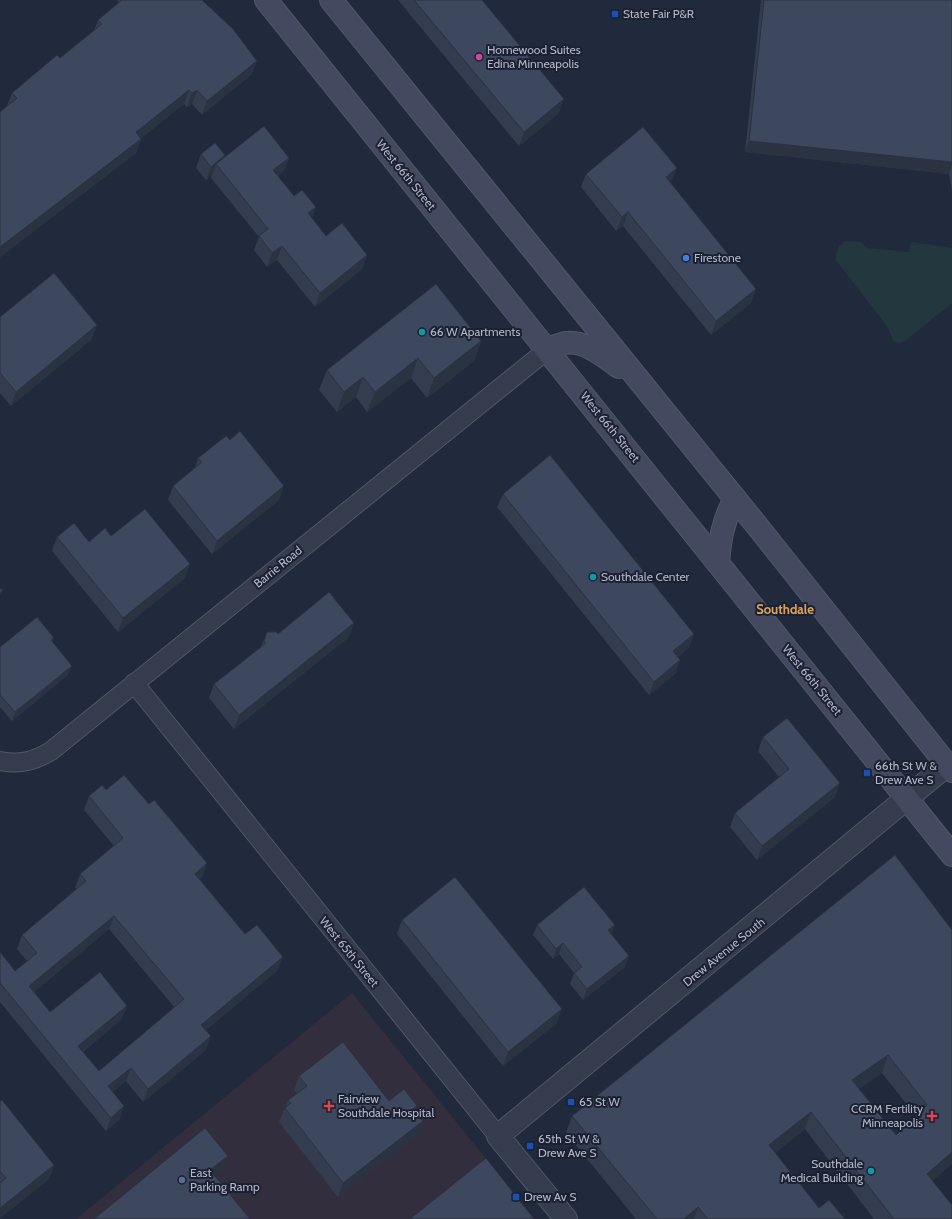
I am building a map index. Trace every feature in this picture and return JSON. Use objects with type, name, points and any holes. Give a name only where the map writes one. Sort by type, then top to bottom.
[{"type":"main road","name":"West 66th Street","points":[[266,0],[952,855]]},
{"type":"main road","points":[[331,0],[735,499],[950,768]]},
{"type":"main road","points":[[350,0],[373,51]]},
{"type":"main road","points":[[547,350],[565,343],[594,349],[642,384]]},
{"type":"main road","points":[[718,563],[720,536],[728,512],[735,499]]},
{"type":"street","name":"Barrie Road","points":[[0,761],[14,764],[34,761],[51,751],[547,350]]},
{"type":"street","name":"West 65th Street","points":[[134,683],[566,1219]]},
{"type":"street","name":"Drew Avenue South","points":[[498,1136],[907,799],[950,768]]},
{"type":"shaded area","points":[[845,241],[861,242],[867,248],[909,252],[910,245],[913,242],[952,248],[952,303],[905,341],[900,343],[894,342],[887,326],[835,259],[839,246]]},
{"type":"shaded area","name":"Fairview Southdale Hospital","points":[[352,993],[535,1219],[76,1219]]},
{"type":"building","points":[[122,0],[202,0],[233,29],[257,61],[207,101],[197,90],[192,93],[189,90],[136,132],[141,139],[0,247],[0,112],[17,98],[12,93],[57,55],[60,58],[102,24],[98,20]]},
{"type":"building","name":"Homewood Suites Edina Minneapolis","points":[[414,0],[482,0],[564,99],[524,132]]},
{"type":"building","points":[[764,0],[952,0],[952,162],[749,141]]},
{"type":"building","points":[[264,126],[289,158],[273,170],[294,196],[302,190],[316,207],[308,213],[326,236],[342,223],[367,255],[320,293],[282,246],[272,253],[259,236],[268,229],[216,164]]},
{"type":"building","points":[[643,127],[677,168],[666,177],[756,289],[716,321],[628,212],[622,217],[586,174]]},
{"type":"building","points":[[215,143],[225,155],[211,167],[201,154]]},
{"type":"building","points":[[54,273],[97,325],[16,392],[0,373],[0,317]]},
{"type":"building","name":"66 W Apartments","points":[[436,284],[481,341],[434,378],[418,358],[375,392],[363,377],[344,392],[327,370]]},
{"type":"building","points":[[240,431],[284,486],[217,541],[173,486],[202,462],[198,458],[226,436],[230,440]]},
{"type":"building","name":"Southdale Center","points":[[550,455],[694,634],[673,651],[680,660],[654,682],[503,494]]},
{"type":"building","points":[[145,509],[190,564],[123,618],[57,537],[74,523],[89,542],[105,528],[111,536]]},
{"type":"building","points":[[329,592],[354,623],[239,715],[214,684],[266,643],[264,641],[267,632],[276,632],[278,634]]},
{"type":"building","points":[[37,617],[54,638],[51,640],[72,666],[15,712],[0,695],[0,647]]},
{"type":"building","points":[[787,718],[840,783],[762,846],[735,813],[789,769],[763,737]]},
{"type":"building","points":[[124,775],[149,804],[154,800],[207,863],[195,874],[245,934],[257,925],[283,957],[201,1025],[211,1036],[148,1089],[131,1068],[108,1086],[124,1106],[111,1118],[0,983],[0,952],[15,971],[37,953],[22,935],[86,881],[80,874],[123,838],[89,796],[102,785],[106,790]],"holes":[[[114,916],[184,999],[99,1071],[78,1046],[127,1006],[100,972],[50,1012],[29,986]]]},
{"type":"building","points":[[895,855],[952,930],[952,1152],[927,1174],[952,1205],[952,1219],[894,1219],[811,1112],[769,1145],[819,1208],[829,1200],[845,1219],[708,1219],[698,1207],[684,1219],[657,1219],[572,1116]],"holes":[[[888,1055],[927,1105],[896,1135],[852,1080]]]},
{"type":"building","points":[[455,877],[562,1009],[508,1052],[402,920]]},
{"type":"building","points":[[584,887],[615,925],[608,930],[629,956],[587,989],[574,973],[582,967],[563,943],[556,949],[537,925]]},
{"type":"building","points":[[343,1042],[389,1101],[404,1089],[417,1106],[413,1109],[423,1121],[343,1183],[285,1108],[291,1103],[288,1100],[307,1086],[299,1076]]},
{"type":"building","points":[[2,1100],[54,1165],[0,1208],[0,1183],[6,1178],[0,1171],[0,1102]]},
{"type":"building","name":"East Parking Ramp","points":[[205,1128],[228,1156],[210,1170],[250,1219],[94,1219]]},
{"type":"building","points":[[486,1158],[534,1219],[410,1219]]},
{"type":"place","name":"State Fair P&R","points":[[615,14]]},
{"type":"place","name":"Homewood Suites Edina Minneapolis","points":[[479,57]]},
{"type":"place","name":"Firestone","points":[[686,258]]},
{"type":"place","name":"66 W Apartments","points":[[422,332]]},
{"type":"place","name":"Southdale Center","points":[[593,577]]},
{"type":"place","name":"66th St W & Drew Ave S","points":[[867,773]]},
{"type":"place","name":"65 St W","points":[[571,1102]]},
{"type":"place","name":"Fairview Southdale Hospital","points":[[329,1106]]},
{"type":"place","name":"CCRM Fertility Minneapolis","points":[[932,1116]]},
{"type":"place","name":"65th St W & Drew Ave S","points":[[530,1146]]},
{"type":"place","name":"Southdale Medical Building","points":[[871,1171]]},
{"type":"place","name":"East Parking Ramp","points":[[182,1180]]},
{"type":"place","name":"Drew Av S","points":[[516,1197]]},
{"type":"district","name":"Southdale","points":[[785,609]]}]
